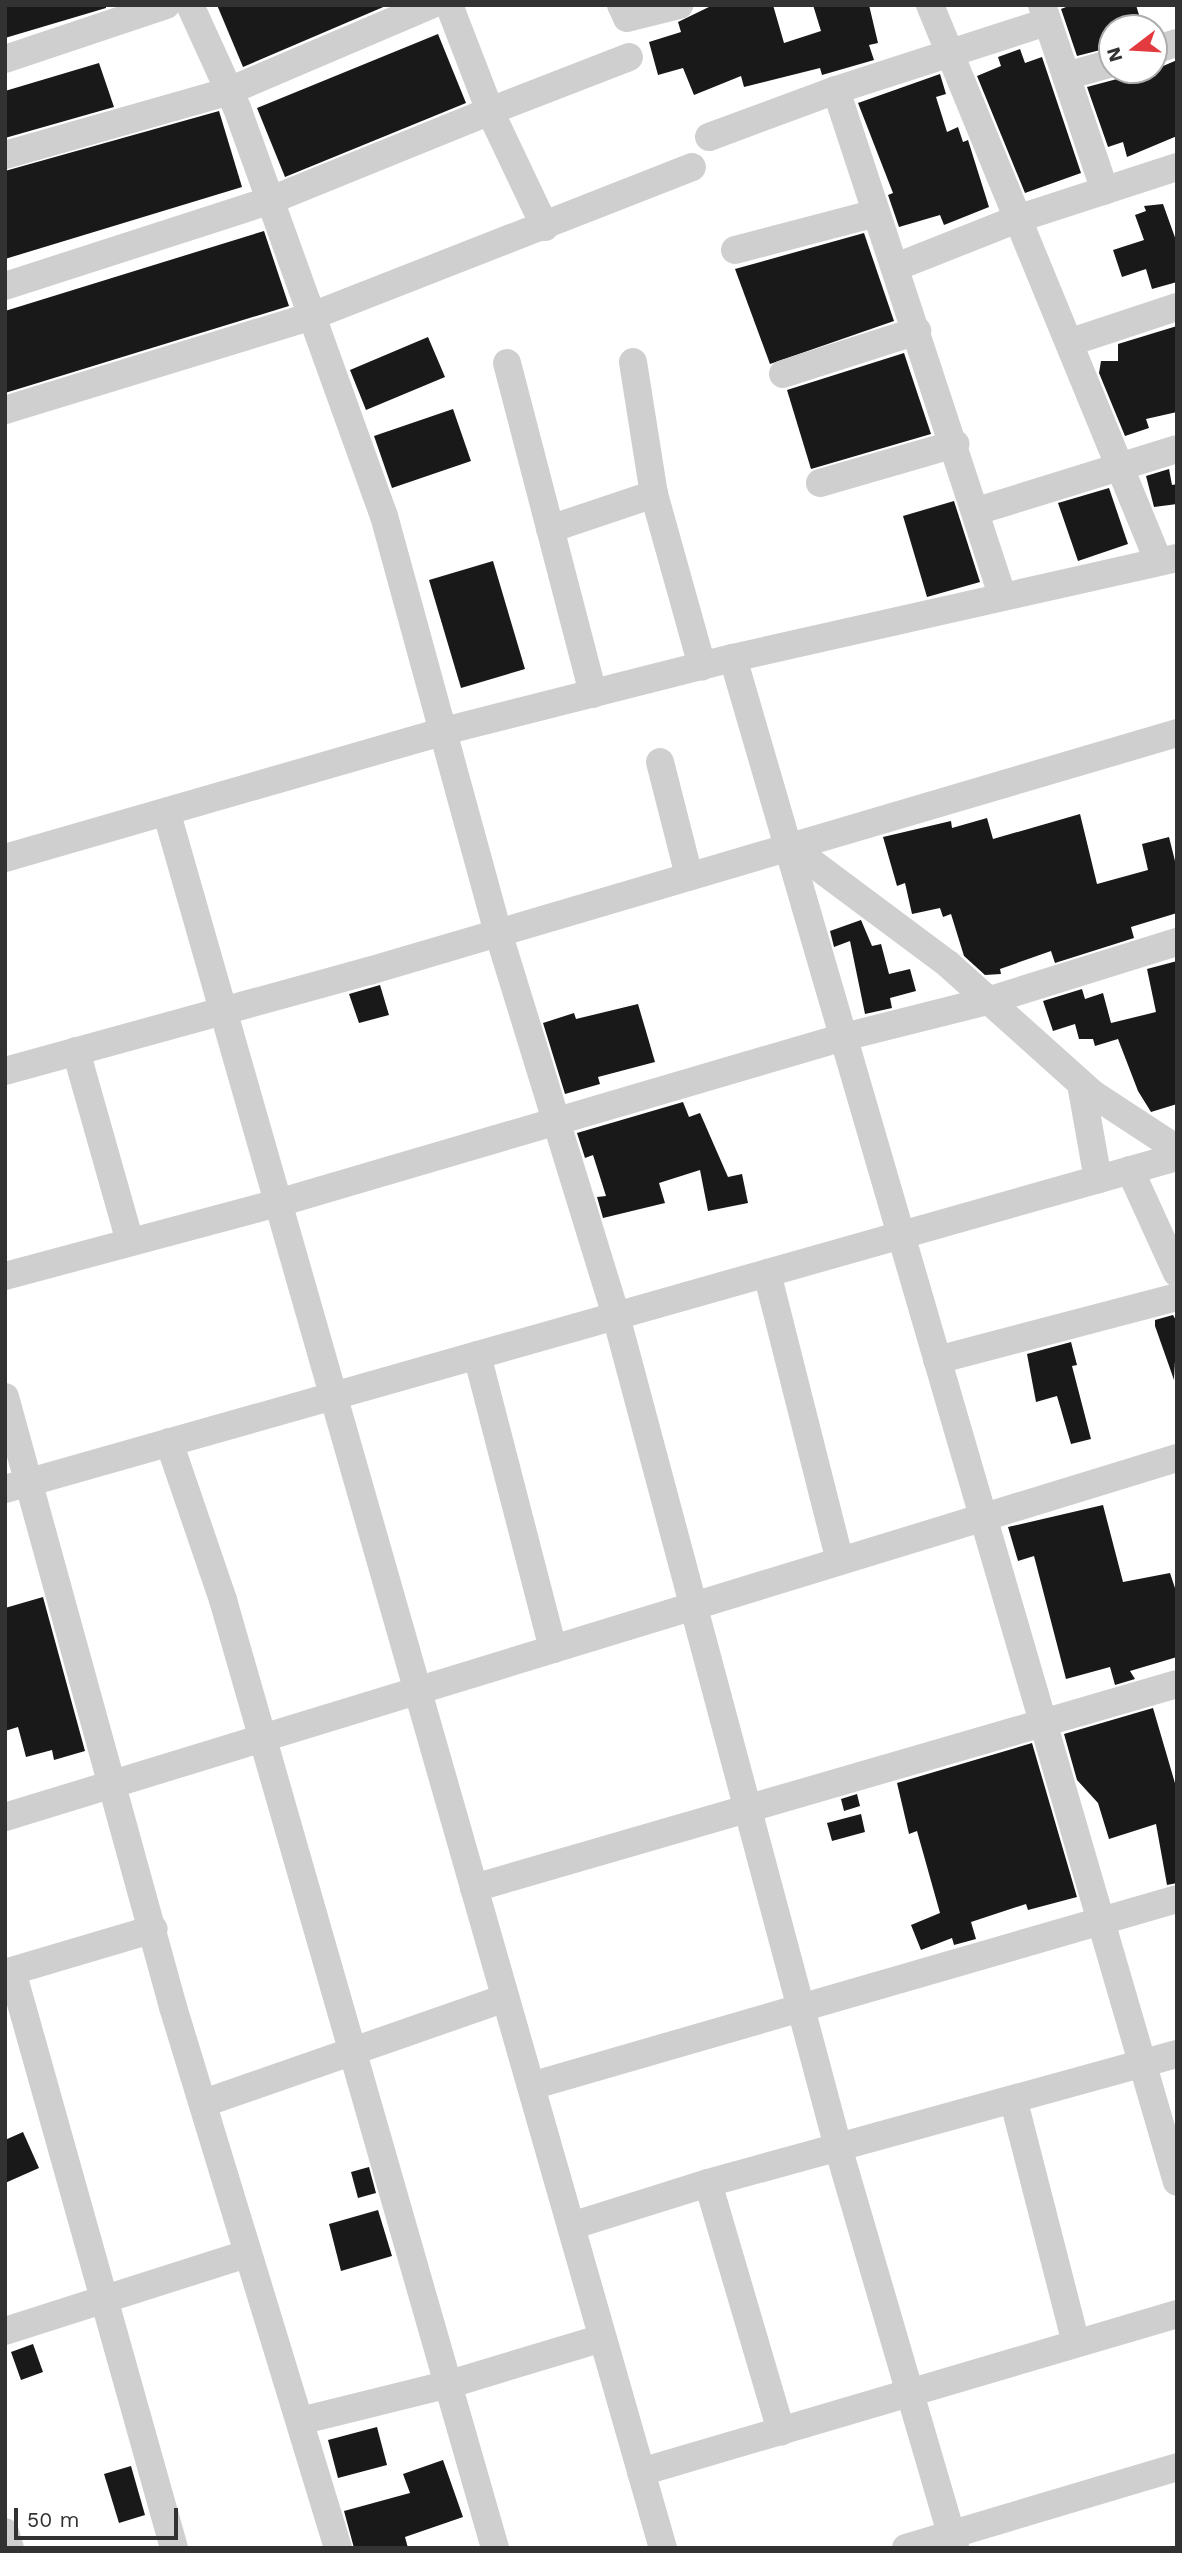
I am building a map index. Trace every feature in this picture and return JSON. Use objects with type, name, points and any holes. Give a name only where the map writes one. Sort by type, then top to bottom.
[{"type":"street","points":[[5,59],[166,5]]},
{"type":"street","points":[[190,5],[229,91],[271,200],[384,516],[498,932],[616,1316],[691,1607],[749,1808],[838,2147],[953,2541]]},
{"type":"street","points":[[5,155],[229,91],[431,5]]},
{"type":"street","points":[[449,5],[490,111],[545,227]]},
{"type":"street","points":[[621,5],[627,18],[679,5]]},
{"type":"street","points":[[5,858],[167,814],[444,731],[733,658],[1167,559],[1122,465],[930,5]]},
{"type":"street","points":[[709,138],[836,90],[951,54],[1045,14],[1105,191]]},
{"type":"street","points":[[5,286],[271,200],[629,57]]},
{"type":"street","points":[[1066,76],[1098,67]]},
{"type":"street","points":[[836,90],[955,444],[1002,595]]},
{"type":"street","points":[[5,410],[312,316],[545,227],[692,167]]},
{"type":"street","points":[[896,267],[1020,218],[1177,167]]},
{"type":"street","points":[[734,250],[876,213]]},
{"type":"street","points":[[1072,342],[1177,307]]},
{"type":"street","points":[[783,374],[917,331]]},
{"type":"street","points":[[633,362],[654,494],[702,666]]},
{"type":"street","points":[[507,363],[593,694]]},
{"type":"street","points":[[820,483],[955,444]]},
{"type":"street","points":[[977,512],[1177,450]]},
{"type":"street","points":[[550,530],[654,494]]},
{"type":"street","points":[[733,658],[1177,2182]]},
{"type":"street","points":[[5,1070],[498,932],[787,845],[1177,733]]},
{"type":"street","points":[[660,762],[689,876]]},
{"type":"street","points":[[167,814],[663,2548]]},
{"type":"street","points":[[787,845],[948,964],[1081,1084],[1177,1149]]},
{"type":"street","points":[[5,1276],[278,1203],[844,1037],[988,1001],[1177,942]]},
{"type":"street","points":[[76,1051],[130,1242]]},
{"type":"street","points":[[1081,1084],[1098,1179]]},
{"type":"street","points":[[18,1485],[1177,1157]]},
{"type":"street","points":[[1130,1170],[1177,1273]]},
{"type":"street","points":[[766,1273],[840,1561]]},
{"type":"street","points":[[937,1360],[1177,1297]]},
{"type":"street","points":[[477,1355],[553,1649]]},
{"type":"street","points":[[5,1397],[18,1485],[114,1783],[246,2253],[338,2548]]},
{"type":"street","points":[[169,1443],[223,1600],[350,2051],[450,2384],[495,2548]]},
{"type":"street","points":[[5,1817],[1177,1458]]},
{"type":"street","points":[[474,1888],[1177,1684]]},
{"type":"street","points":[[531,2086],[1177,1899]]},
{"type":"street","points":[[154,1929],[9,1972],[174,2548]]},
{"type":"street","points":[[204,2103],[505,1998]]},
{"type":"street","points":[[570,2227],[708,2183],[1014,2102],[1142,2062],[1177,2054]]},
{"type":"street","points":[[1014,2102],[1076,2343]]},
{"type":"street","points":[[708,2183],[781,2431]]},
{"type":"street","points":[[5,2331],[246,2253]]},
{"type":"street","points":[[641,2472],[1177,2314]]},
{"type":"street","points":[[300,2421],[450,2384],[602,2338]]},
{"type":"street","points":[[906,2548],[953,2541],[1177,2467]]},
{"type":"street","points":[[5,2532],[10,2548]]},
{"type":"building","points":[[5,5],[106,5],[106,8],[5,38]]},
{"type":"building","points":[[217,5],[388,5],[243,67]]},
{"type":"building","points":[[713,5],[773,5],[784,43],[821,31],[813,5],[869,5],[878,43],[869,45],[874,60],[822,75],[820,68],[744,87],[741,76],[694,95],[683,68],[658,75],[649,42],[681,32],[678,22]]},
{"type":"building","points":[[1071,5],[1136,5],[1139,14],[1098,14],[1098,51],[1077,56],[1061,9]]},
{"type":"building","points":[[438,34],[466,103],[285,177],[257,108]]},
{"type":"building","points":[[1020,49],[1025,63],[1042,57],[1081,173],[1025,193],[977,76],[1001,66],[998,57]]},
{"type":"building","points":[[1177,60],[1177,136],[1127,157],[1123,142],[1108,147],[1087,87],[1098,84],[1168,84],[1168,64]]},
{"type":"building","points":[[99,63],[114,107],[5,138],[5,91]]},
{"type":"building","points":[[940,74],[946,94],[936,97],[947,132],[958,127],[963,142],[968,140],[989,207],[944,225],[940,215],[899,227],[888,195],[893,193],[858,103]]},
{"type":"building","points":[[219,111],[242,187],[5,259],[5,171]]},
{"type":"building","points":[[1163,204],[1177,243],[1177,282],[1152,289],[1146,269],[1122,277],[1113,250],[1144,240],[1135,215],[1146,211],[1144,206]]},
{"type":"building","points":[[264,231],[289,306],[5,393],[5,311]]},
{"type":"building","points":[[864,233],[894,321],[770,364],[735,269]]},
{"type":"building","points":[[1177,326],[1177,412],[1146,419],[1149,428],[1125,436],[1099,373],[1101,361],[1118,361],[1118,344]]},
{"type":"building","points":[[428,337],[445,377],[366,410],[350,370]]},
{"type":"building","points":[[904,353],[931,434],[811,469],[787,390]]},
{"type":"building","points":[[453,409],[471,461],[392,488],[374,436]]},
{"type":"building","points":[[1169,469],[1172,485],[1177,484],[1177,504],[1154,507],[1146,476]]},
{"type":"building","points":[[1109,488],[1128,544],[1078,561],[1058,503]]},
{"type":"building","points":[[954,501],[980,582],[927,597],[903,516]]},
{"type":"building","points":[[493,561],[525,669],[461,688],[429,580]]},
{"type":"building","points":[[1080,814],[1097,884],[1148,870],[1142,844],[1169,837],[1177,869],[1177,913],[1131,927],[1134,938],[1055,963],[1051,951],[1000,969],[1001,974],[985,975],[964,956],[951,914],[943,917],[940,908],[912,914],[905,883],[897,886],[883,837],[951,821],[952,828],[987,818],[993,839]]},
{"type":"building","points":[[861,920],[872,946],[881,944],[889,974],[910,969],[916,991],[890,998],[892,1008],[865,1014],[850,941],[834,947],[830,931]]},
{"type":"building","points":[[1177,961],[1177,1104],[1151,1112],[1138,1091],[1118,1039],[1095,1046],[1093,1039],[1079,1039],[1075,1024],[1053,1031],[1043,1001],[1082,989],[1085,999],[1103,993],[1111,1023],[1156,1012],[1147,969]]},
{"type":"building","points":[[380,985],[389,1015],[359,1023],[349,994]]},
{"type":"building","points":[[638,1004],[655,1062],[598,1077],[600,1084],[565,1094],[543,1023],[574,1013],[576,1019]]},
{"type":"building","points":[[683,1102],[689,1117],[700,1113],[728,1177],[742,1174],[748,1203],[708,1211],[700,1170],[659,1183],[665,1203],[603,1218],[597,1197],[606,1196],[593,1155],[585,1158],[577,1133]]},
{"type":"building","points":[[1173,1315],[1177,1322],[1174,1380],[1155,1326],[1155,1320]]},
{"type":"building","points":[[1071,1342],[1077,1365],[1072,1366],[1091,1439],[1071,1444],[1057,1396],[1036,1402],[1027,1354]]},
{"type":"building","points":[[1103,1505],[1123,1582],[1170,1573],[1177,1594],[1177,1657],[1130,1671],[1135,1679],[1115,1685],[1110,1667],[1066,1679],[1034,1556],[1018,1561],[1008,1527]]},
{"type":"building","points":[[43,1597],[85,1751],[54,1760],[52,1750],[26,1757],[18,1727],[5,1731],[5,1608]]},
{"type":"building","points":[[1153,1708],[1177,1790],[1177,1883],[1167,1885],[1156,1824],[1109,1839],[1098,1803],[1077,1780],[1064,1734]]},
{"type":"building","points":[[1032,1743],[1077,1897],[1028,1910],[1026,1904],[971,1922],[976,1939],[954,1945],[952,1938],[921,1950],[911,1925],[940,1913],[917,1831],[909,1834],[897,1783]]},
{"type":"building","points":[[857,1794],[860,1806],[844,1811],[841,1799]]},
{"type":"building","points":[[861,1814],[865,1832],[832,1841],[827,1823]]},
{"type":"building","points":[[23,2132],[39,2168],[5,2183],[5,2140]]},
{"type":"building","points":[[369,2167],[376,2193],[358,2198],[351,2172]]},
{"type":"building","points":[[378,2210],[392,2256],[341,2271],[329,2224]]},
{"type":"building","points":[[33,2344],[43,2372],[21,2380],[11,2352]]},
{"type":"building","points":[[377,2427],[387,2465],[338,2478],[328,2440]]},
{"type":"building","points":[[443,2460],[463,2517],[405,2537],[408,2548],[354,2548],[344,2511],[410,2493],[403,2474]]},
{"type":"building","points":[[131,2466],[145,2515],[119,2523],[104,2474]]}]
